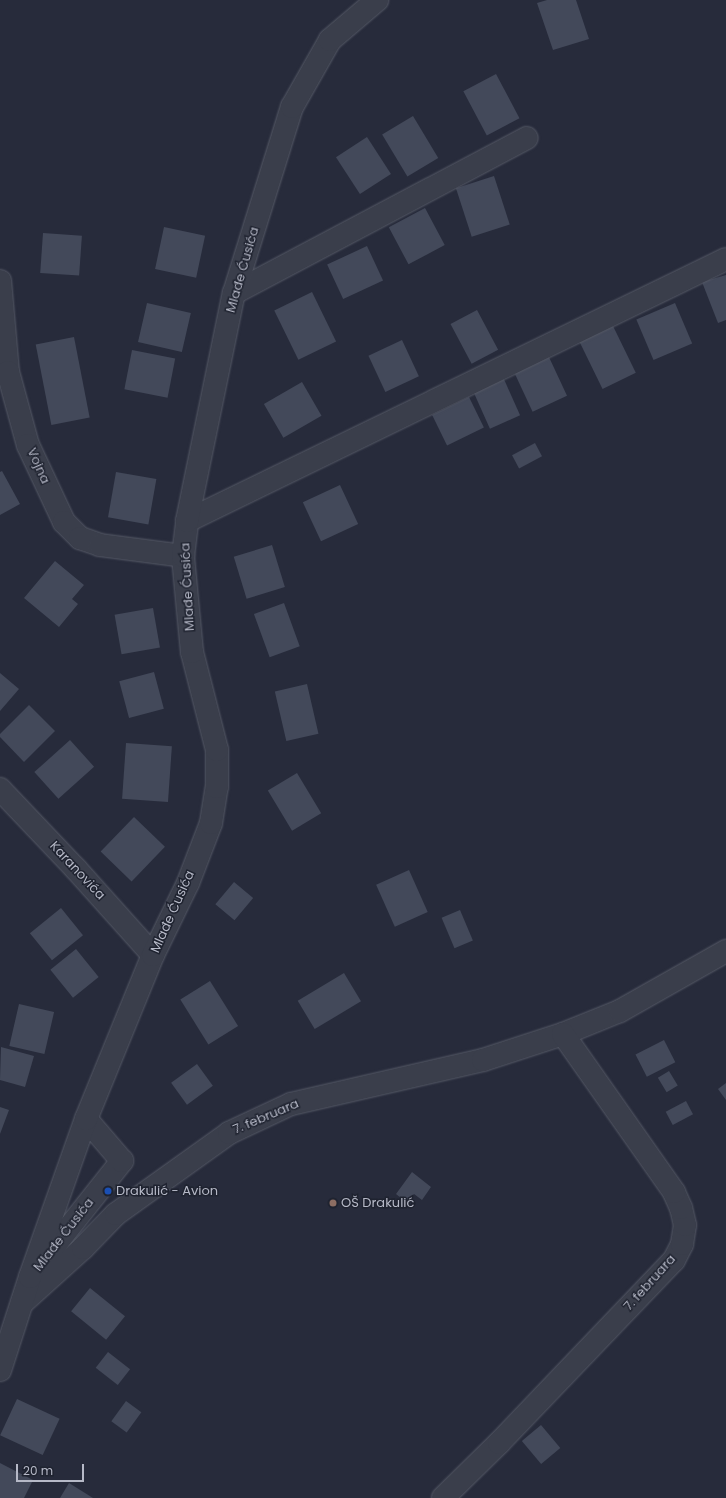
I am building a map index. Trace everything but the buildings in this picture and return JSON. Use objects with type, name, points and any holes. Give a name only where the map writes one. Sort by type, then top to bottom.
[{"type":"street","name":"Mlađe Ćusića","points":[[0,1370],[30,1276],[86,1119],[153,955],[188,883],[211,823],[217,787],[217,750],[192,652],[183,556],[187,521],[234,293],[292,107],[330,40],[377,0]]},
{"type":"street","points":[[234,293],[527,138]]},
{"type":"street","points":[[187,521],[726,259]]},
{"type":"street","name":"Vojna","points":[[0,281],[8,372],[28,445],[64,522],[80,538],[100,545],[183,556]]},
{"type":"street","name":"Karanovića","points":[[0,789],[76,869],[153,955]]},
{"type":"street","name":"7. februara","points":[[22,1303],[83,1248],[116,1214],[229,1133],[291,1104],[483,1060],[563,1034],[620,1011],[726,951]]},
{"type":"street","name":"7. februara","points":[[443,1498],[500,1443],[674,1260],[682,1244],[685,1225],[681,1208],[674,1192],[563,1034]]},
{"type":"street","name":"Mlađe Ćusića","points":[[30,1276],[122,1161],[86,1119]]},
{"type":"place","name":"Drakulić - Avion","points":[[108,1191]]},
{"type":"place","name":"OŠ Drakulić","points":[[333,1203]]}]
